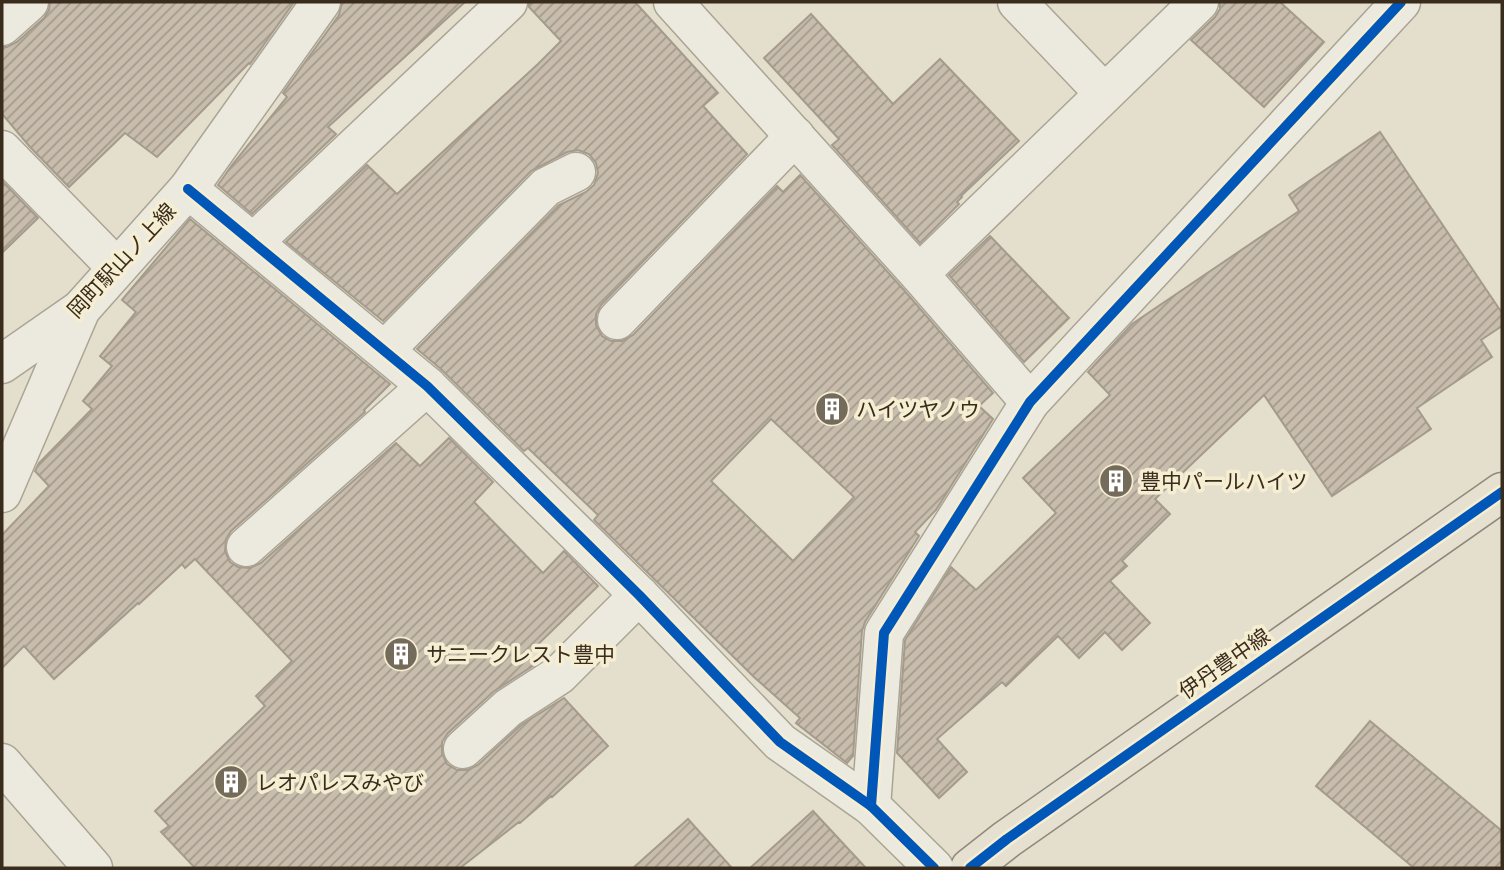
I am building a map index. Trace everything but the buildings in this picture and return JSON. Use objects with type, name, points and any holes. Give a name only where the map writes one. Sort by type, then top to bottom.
[{"type":"main road","name":"伊丹豊中線","points":[[970,868],[1007,839],[1502,492]]},
{"type":"street","points":[[2,26],[29,2]]},
{"type":"street","name":"岡町駅山ノ上線","points":[[2,364],[81,309],[188,189],[321,2]]},
{"type":"street","points":[[254,242],[509,2]]},
{"type":"street","points":[[673,2],[919,274],[1030,402]]},
{"type":"street","points":[[1017,2],[1104,93]]},
{"type":"street","points":[[919,274],[1199,2]]},
{"type":"street","points":[[870,806],[884,633],[1030,402],[1401,2]]},
{"type":"street","points":[[617,320],[795,136]]},
{"type":"street","points":[[2,150],[117,268]]},
{"type":"street","points":[[385,350],[546,187],[576,172]]},
{"type":"street","points":[[188,189],[428,386],[639,595],[780,742],[870,806],[934,868]]},
{"type":"street","points":[[2,493],[81,309]]},
{"type":"street","points":[[246,547],[428,386]]},
{"type":"street","points":[[463,749],[508,708],[559,676],[639,595]]},
{"type":"street","points":[[2,763],[93,868]]},
{"type":"cycle path","points":[[871,806],[884,633],[1030,402],[1401,2]]},
{"type":"cycle path","points":[[188,189],[427,386],[639,595],[780,742],[871,806],[934,868]]},
{"type":"cycle path","points":[[970,868],[1007,839],[1502,492]]},
{"type":"place","name":"ハイツヤノウ","points":[[832,409]]},
{"type":"place","name":"豊中パールハイツ","points":[[1116,481]]},
{"type":"place","name":"サニークレスト豊中","points":[[401,654]]},
{"type":"place","name":"レオパレスみやび","points":[[231,782]]}]
